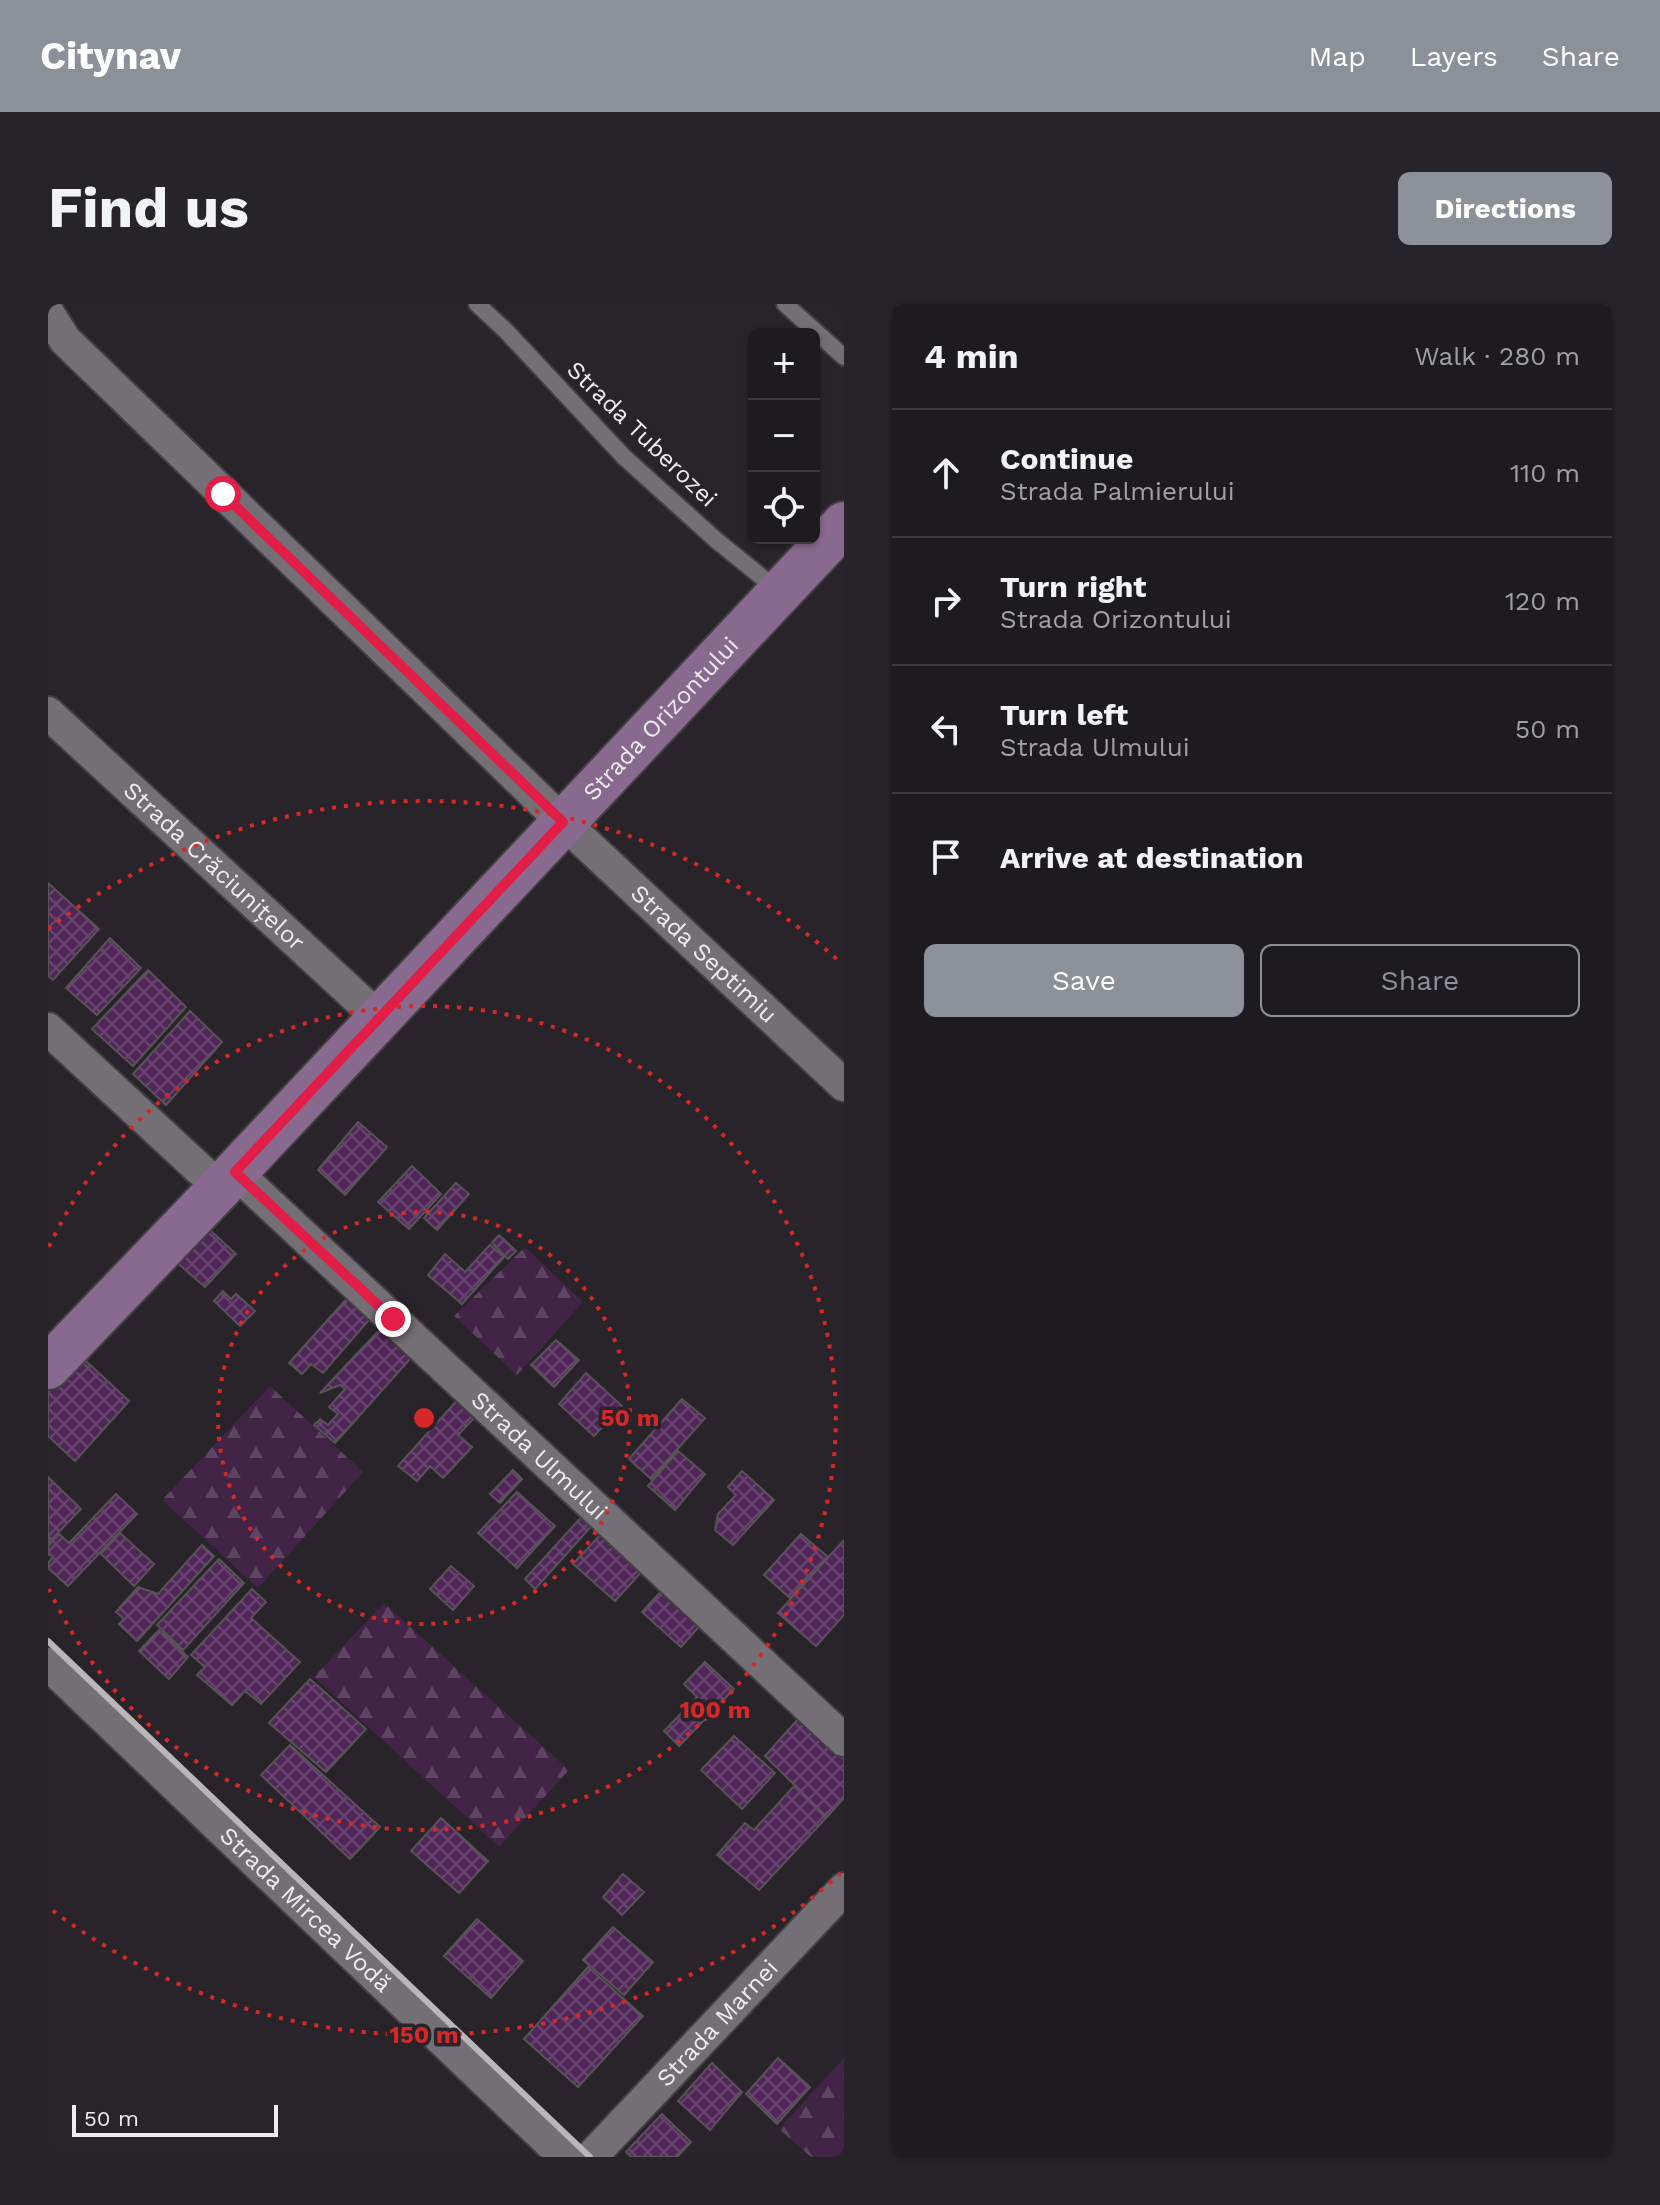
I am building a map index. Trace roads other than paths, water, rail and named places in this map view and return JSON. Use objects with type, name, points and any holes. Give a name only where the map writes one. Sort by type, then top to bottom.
[{"type":"street","name":"Strada Septimiu","points":[[48,313],[65,340],[563,822],[844,1085]]},
{"type":"street","name":"Strada Orizontului","points":[[48,1367],[844,524]]},
{"type":"street","name":"Strada Crăciunițelor","points":[[48,713],[379,1018]]},
{"type":"street","name":"Strada Ulmului","points":[[48,1029],[227,1180],[844,1740]]},
{"type":"street","name":"Strada Mircea Vodă","points":[[48,1664],[565,2157]]},
{"type":"street","name":"Strada Marnei","points":[[591,2157],[844,1889]]},
{"type":"lane","name":"Strada Tuberozei","points":[[477,304],[624,457],[716,540],[780,592]]},
{"type":"lane","points":[[785,304],[844,357]]},
{"type":"railway","points":[[48,1641],[590,2157]]}]
